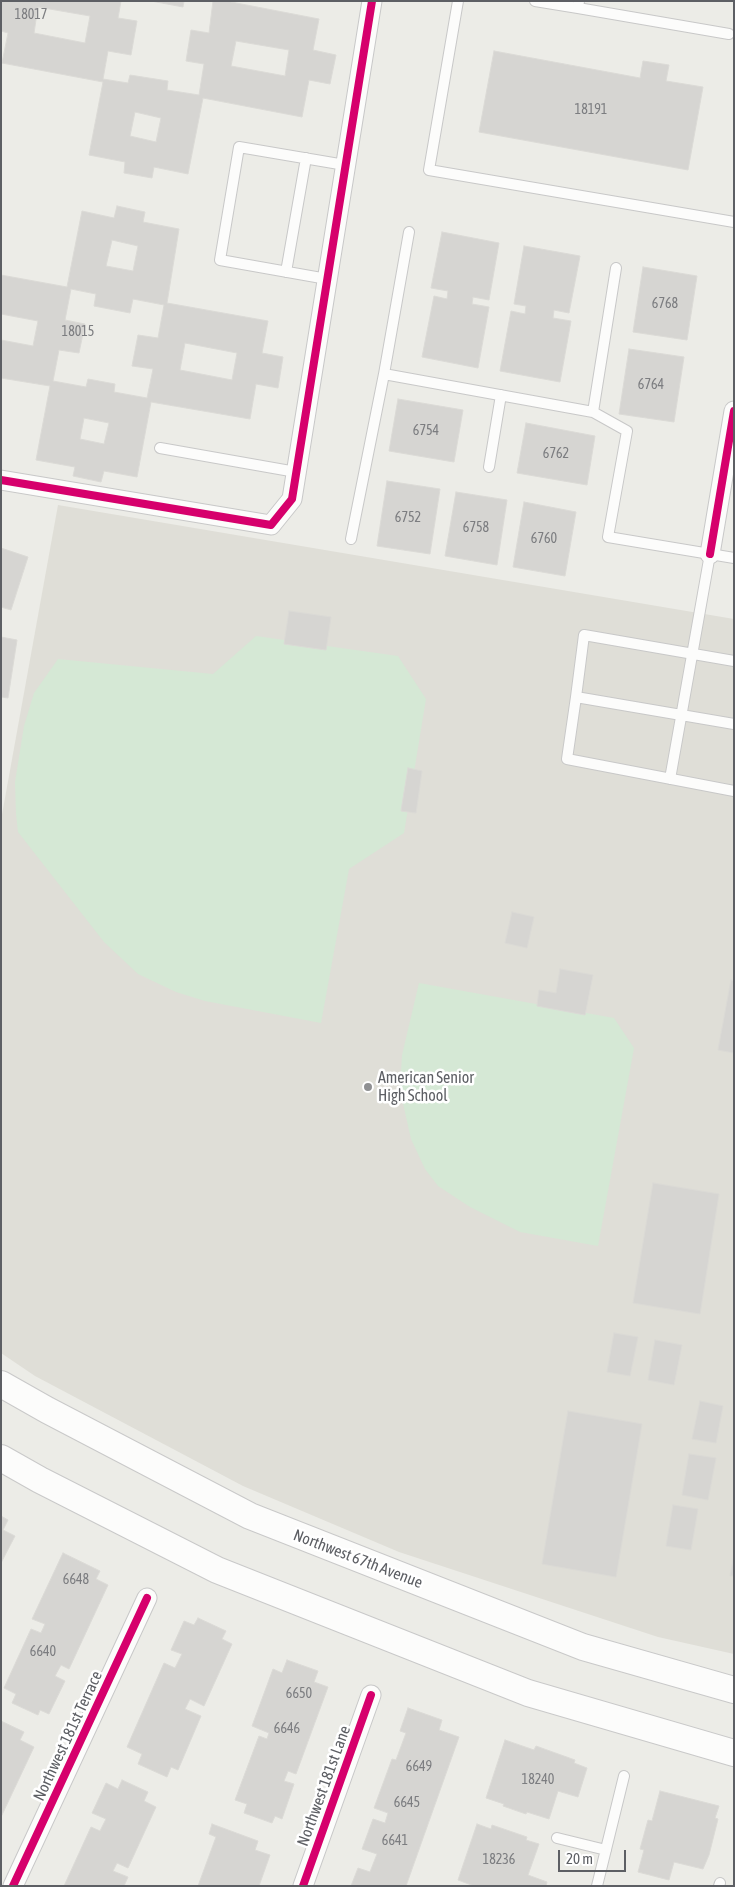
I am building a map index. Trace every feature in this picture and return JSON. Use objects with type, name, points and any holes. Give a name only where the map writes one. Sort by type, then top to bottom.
[{"type":"main road","name":"Northwest 67th Avenue","points":[[1,1384],[250,1516],[583,1647],[734,1690]]},
{"type":"main road","points":[[1,1458],[40,1480],[217,1570],[528,1692],[734,1753]]},
{"type":"street","points":[[1,480],[271,525],[292,499],[372,1]]},
{"type":"street","points":[[710,554],[734,411]]},
{"type":"street","name":"Northwest 181st Terrace","points":[[13,1886],[147,1598]]},
{"type":"street","name":"Northwest 181st Lane","points":[[303,1886],[371,1695]]},
{"type":"lane","points":[[458,1],[429,170],[734,222]]},
{"type":"lane","points":[[535,1],[578,5],[729,34]]},
{"type":"lane","points":[[327,279],[220,260],[239,147],[345,165]]},
{"type":"lane","points":[[286,272],[306,158]]},
{"type":"lane","points":[[351,539],[384,374],[409,232]]},
{"type":"lane","points":[[593,412],[616,268]]},
{"type":"lane","points":[[384,374],[593,412],[627,431],[608,537],[734,558]]},
{"type":"lane","points":[[489,467],[501,395]]},
{"type":"lane","points":[[160,448],[296,472]]},
{"type":"lane","points":[[670,779],[710,554]]},
{"type":"lane","points":[[734,660],[584,635],[567,760],[734,791]]},
{"type":"lane","points":[[576,697],[734,724]]},
{"type":"lane","points":[[596,1886],[624,1776]]},
{"type":"lane","points":[[557,1838],[606,1850]]},
{"type":"shaded area","name":"American Senior High School","points":[[58,505],[734,619],[734,1654],[658,1637],[399,1552],[243,1486],[35,1376],[1,1353],[1,820]]},
{"type":"green space","points":[[256,636],[398,656],[426,699],[404,833],[349,869],[321,1023],[205,1001],[176,992],[138,974],[104,942],[18,832],[15,782],[24,726],[34,693],[58,659],[213,674]]},
{"type":"green space","points":[[419,983],[614,1018],[634,1048],[598,1246],[520,1232],[470,1207],[438,1186],[425,1169],[411,1139],[400,1090],[402,1055]]},
{"type":"building","points":[[1,1],[121,1],[118,18],[137,21],[131,55],[108,51],[103,79],[128,83],[130,75],[168,81],[167,90],[199,95],[204,64],[186,61],[191,30],[209,33],[213,1],[226,1],[319,19],[313,50],[336,55],[330,84],[309,80],[302,117],[203,98],[188,174],[154,167],[152,178],[124,173],[125,162],[89,155],[103,82],[2,63],[8,33],[1,31]],"holes":[[[38,7],[90,16],[85,43],[34,33]],[[236,41],[289,50],[285,76],[231,66]],[[135,112],[161,118],[156,142],[130,136]]]},
{"type":"building","points":[[151,1],[184,1],[183,7]]},
{"type":"building","points":[[494,51],[640,78],[643,61],[669,65],[666,81],[703,87],[688,170],[479,132]]},
{"type":"building","points":[[117,206],[145,212],[143,222],[179,229],[167,303],[268,321],[262,353],[283,357],[278,388],[256,384],[250,419],[151,402],[137,477],[104,471],[101,482],[73,476],[75,467],[36,460],[50,386],[1,378],[1,340],[33,346],[38,321],[1,314],[1,275],[67,287],[82,211],[114,218]],"holes":[[[112,240],[138,246],[133,271],[106,266]],[[71,289],[96,294],[94,306],[130,313],[133,299],[164,305],[158,338],[138,335],[132,366],[153,369],[147,398],[114,392],[115,384],[88,379],[86,387],[53,381],[59,350],[79,353],[85,324],[65,320]],[[185,343],[237,353],[232,380],[180,370]],[[84,418],[109,423],[104,444],[80,439]]]},
{"type":"building","points":[[442,232],[499,243],[489,300],[473,297],[472,304],[489,307],[478,368],[422,357],[434,296],[447,299],[448,291],[431,288]]},
{"type":"building","points":[[524,246],[580,256],[569,313],[554,310],[553,318],[571,321],[560,382],[500,371],[511,311],[525,314],[526,306],[514,304]]},
{"type":"building","points":[[643,267],[697,276],[687,340],[633,332]]},
{"type":"building","points":[[629,349],[684,357],[674,422],[619,414]]},
{"type":"building","points":[[398,399],[463,410],[454,462],[389,451]]},
{"type":"building","points":[[526,423],[595,436],[587,485],[517,473]]},
{"type":"building","points":[[387,481],[440,489],[430,554],[377,546]]},
{"type":"building","points":[[456,492],[507,500],[497,565],[445,556]]},
{"type":"building","points":[[524,502],[576,512],[565,576],[513,567]]},
{"type":"building","points":[[1,548],[28,557],[11,610],[1,607]]},
{"type":"building","points":[[289,611],[331,617],[326,650],[284,644]]},
{"type":"building","points":[[1,637],[17,640],[8,698],[1,697]]},
{"type":"building","points":[[408,768],[422,771],[416,813],[401,811]]},
{"type":"building","points":[[512,912],[534,917],[527,948],[505,943]]},
{"type":"building","points":[[560,969],[593,975],[585,1015],[537,1006],[539,990],[556,993]]},
{"type":"building","points":[[731,980],[734,981],[734,1053],[718,1050]]},
{"type":"building","points":[[653,1183],[719,1194],[700,1314],[633,1303]]},
{"type":"building","points":[[614,1333],[638,1337],[630,1376],[607,1372]]},
{"type":"building","points":[[655,1340],[682,1345],[674,1385],[648,1380]]},
{"type":"building","points":[[700,1401],[723,1406],[716,1443],[692,1439]]},
{"type":"building","points":[[568,1411],[642,1424],[616,1577],[542,1564]]},
{"type":"building","points":[[689,1454],[716,1458],[708,1500],[682,1495]]},
{"type":"building","points":[[673,1505],[698,1509],[691,1550],[666,1546]]},
{"type":"building","points":[[1,1516],[8,1520],[3,1530],[15,1536],[1,1563]]},
{"type":"building","points":[[63,1553],[100,1571],[96,1579],[108,1585],[69,1669],[61,1665],[55,1676],[65,1681],[49,1714],[40,1710],[38,1715],[12,1703],[16,1694],[4,1688],[31,1629],[41,1633],[45,1624],[32,1619]]},
{"type":"building","points":[[734,1555],[734,1576],[730,1576]]},
{"type":"building","points":[[198,1618],[226,1631],[222,1639],[232,1644],[204,1706],[190,1699],[185,1709],[201,1716],[178,1770],[171,1767],[167,1777],[138,1764],[142,1754],[127,1747],[164,1663],[175,1668],[182,1654],[171,1650],[184,1621],[194,1625]]},
{"type":"building","points":[[287,1660],[318,1671],[314,1682],[328,1687],[296,1774],[288,1771],[284,1781],[294,1784],[282,1819],[275,1816],[272,1823],[244,1813],[247,1804],[235,1800],[259,1736],[267,1739],[269,1733],[252,1726],[273,1669],[282,1673]]},
{"type":"building","points":[[408,1708],[442,1720],[439,1730],[459,1737],[406,1886],[351,1886],[358,1868],[370,1872],[377,1854],[362,1849],[373,1819],[385,1823],[388,1813],[374,1808],[392,1759],[396,1760],[406,1733],[400,1731]]},
{"type":"building","points":[[1,1721],[24,1732],[20,1740],[34,1747],[1,1817]]},
{"type":"building","points":[[505,1740],[534,1750],[536,1746],[575,1760],[574,1763],[587,1768],[578,1797],[558,1791],[549,1819],[527,1812],[526,1814],[486,1798]]},
{"type":"building","points":[[122,1780],[148,1792],[144,1801],[156,1807],[128,1868],[117,1863],[113,1871],[128,1877],[124,1886],[64,1886],[91,1827],[100,1831],[106,1819],[92,1813],[106,1783],[118,1789]]},
{"type":"building","points":[[660,1791],[719,1806],[715,1818],[718,1819],[709,1855],[703,1869],[674,1862],[669,1880],[638,1872],[644,1850],[640,1849],[648,1820],[652,1821]]},
{"type":"building","points":[[212,1824],[258,1841],[255,1850],[270,1855],[259,1886],[198,1886],[216,1837],[209,1834]]},
{"type":"building","points":[[477,1824],[491,1829],[492,1825],[527,1837],[526,1840],[539,1844],[528,1875],[547,1882],[546,1886],[474,1886],[458,1880]]},
{"type":"cycle path","points":[[1,480],[271,525],[292,499],[372,1]]},
{"type":"cycle path","points":[[710,554],[734,411]]},
{"type":"cycle path","points":[[13,1886],[147,1598]]},
{"type":"cycle path","points":[[303,1886],[371,1695]]},
{"type":"place","name":"American Senior High School","points":[[368,1087]]}]
